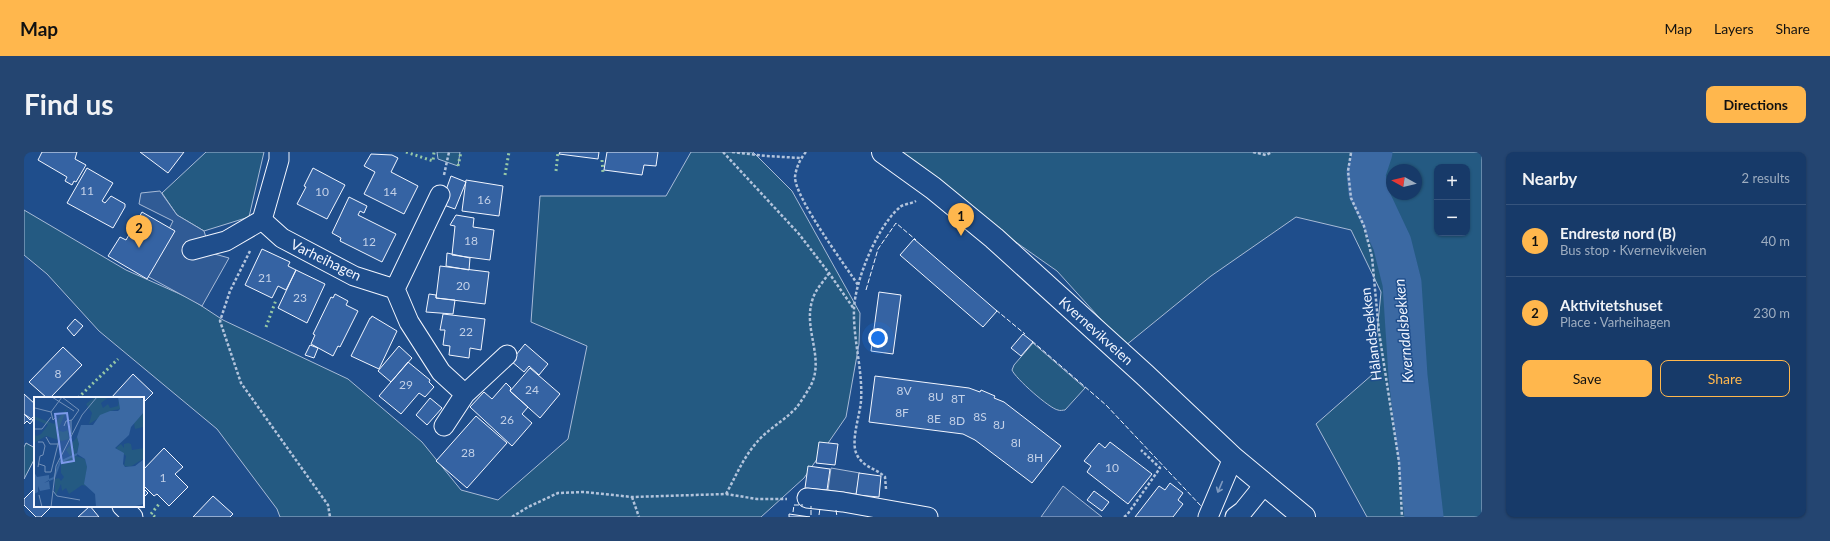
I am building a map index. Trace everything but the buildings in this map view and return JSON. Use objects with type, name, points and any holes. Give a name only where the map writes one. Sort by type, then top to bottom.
[{"type":"main road","name":"Kvernevikveien","points":[[883,152],[933,188],[994,238],[1145,375],[1233,458],[1304,517]]},
{"type":"street","points":[[192,250],[226,241],[262,220],[279,160],[279,152]]},
{"type":"street","points":[[440,195],[395,289],[409,322],[441,372],[464,394]]},
{"type":"street","name":"Varheihagen","points":[[262,220],[282,238],[354,276],[395,289]]},
{"type":"street","points":[[444,426],[464,394],[507,355]]},
{"type":"street","points":[[1208,517],[1233,458]]},
{"type":"street","points":[[1235,517],[1243,511],[1264,485]]},
{"type":"street","points":[[807,498],[843,502],[906,515],[928,517]]},
{"type":"street","points":[[123,507],[133,517]]},
{"type":"path","points":[[723,152],[799,234],[854,309]]},
{"type":"path","points":[[732,152],[801,158]]},
{"type":"path","points":[[806,152],[801,158],[795,178],[800,195],[812,217],[858,285]]},
{"type":"path","points":[[1253,152],[1266,155],[1272,152]]},
{"type":"path","name":"Hålandsbekken","points":[[1351,152],[1348,171],[1352,198],[1364,226],[1372,257],[1379,332],[1399,462],[1402,517]]},
{"type":"path","points":[[906,515],[897,503],[887,498],[885,476],[880,471],[870,469],[863,464],[856,454],[855,440],[861,401],[861,386],[854,309],[858,285],[878,235],[900,206],[915,202],[933,188]]},
{"type":"path","points":[[262,220],[251,250],[230,291],[220,321],[242,383],[328,505],[330,517]]},
{"type":"path","points":[[726,494],[745,456],[758,440],[796,408],[811,384],[816,368],[816,359],[811,336],[810,316],[813,299],[829,273]]},
{"type":"path","points":[[1124,517],[1127,515],[1160,468],[1141,450]]},
{"type":"path","points":[[512,517],[528,507],[558,493],[584,492],[632,497],[726,494],[757,499],[807,498]]},
{"type":"path","points":[[632,497],[639,517]]},
{"type":"shaded area","points":[[206,152],[264,152],[249,217],[204,231],[177,215],[162,193]]},
{"type":"shaded area","points":[[437,152],[460,152],[458,166],[438,159]]},
{"type":"shaded area","points":[[691,152],[753,152],[792,191],[860,313],[859,344],[846,417],[804,478],[761,517],[280,517],[277,509],[217,429],[99,331],[47,274],[24,255],[24,210],[126,270],[191,299],[223,320],[348,379],[422,442],[461,490],[498,500],[568,439],[587,346],[531,322],[540,196],[666,196]]},
{"type":"shaded area","points":[[894,152],[1364,152],[1364,159],[1355,178],[1384,242],[1393,287],[1418,517],[1367,517],[1316,424],[1373,374],[1381,292],[1351,230],[1296,217],[1211,276],[1125,346],[1057,271],[1000,231]]},
{"type":"shaded area","points":[[1375,152],[1482,152],[1482,517],[1428,517],[1408,312]]},
{"type":"shaded area","points":[[160,191],[177,215],[204,231],[211,253],[229,258],[202,306],[147,276],[173,221],[139,204],[141,193]]},
{"type":"shaded area","points":[[1033,343],[1085,388],[1065,410],[1054,408],[1041,399],[1026,386],[1012,370],[1014,365]]},
{"type":"shaded area","points":[[26,443],[34,447],[34,460],[24,479],[24,447]]},
{"type":"shaded area","points":[[831,468],[860,473],[856,494],[828,490]]},
{"type":"shaded area","points":[[1063,486],[1102,517],[1041,517]]},
{"type":"waterway","name":"Kverndalsbekken","points":[[1373,152],[1366,173],[1368,192],[1392,243],[1402,283],[1408,376],[1424,517]]},
{"type":"hedge","points":[[406,152],[433,161],[434,152]]},
{"type":"hedge","points":[[458,166],[461,152]]},
{"type":"hedge","points":[[505,175],[509,152]]},
{"type":"hedge","points":[[556,171],[558,152]]},
{"type":"hedge","points":[[602,160],[603,173]]},
{"type":"hedge","points":[[266,327],[276,300]]},
{"type":"hedge","points":[[79,397],[118,359]]},
{"type":"hedge","points":[[155,517],[151,514],[159,504]]},
{"type":"fence","points":[[866,290],[878,249],[896,223],[916,240]]},
{"type":"fence","points":[[996,310],[1025,334]]},
{"type":"fence","points":[[1032,341],[1106,405],[1201,506]]},
{"type":"fence","points":[[793,512],[794,505],[803,505]]},
{"type":"fence","points":[[811,506],[811,515]]},
{"type":"fence","points":[[819,515],[820,508]]},
{"type":"fence","points":[[836,510],[837,517]]},
{"type":"place","name":"Endrestø nord (B)","points":[[961,236]]},
{"type":"place","name":"Aktivitetshuset","points":[[139,248]]}]
